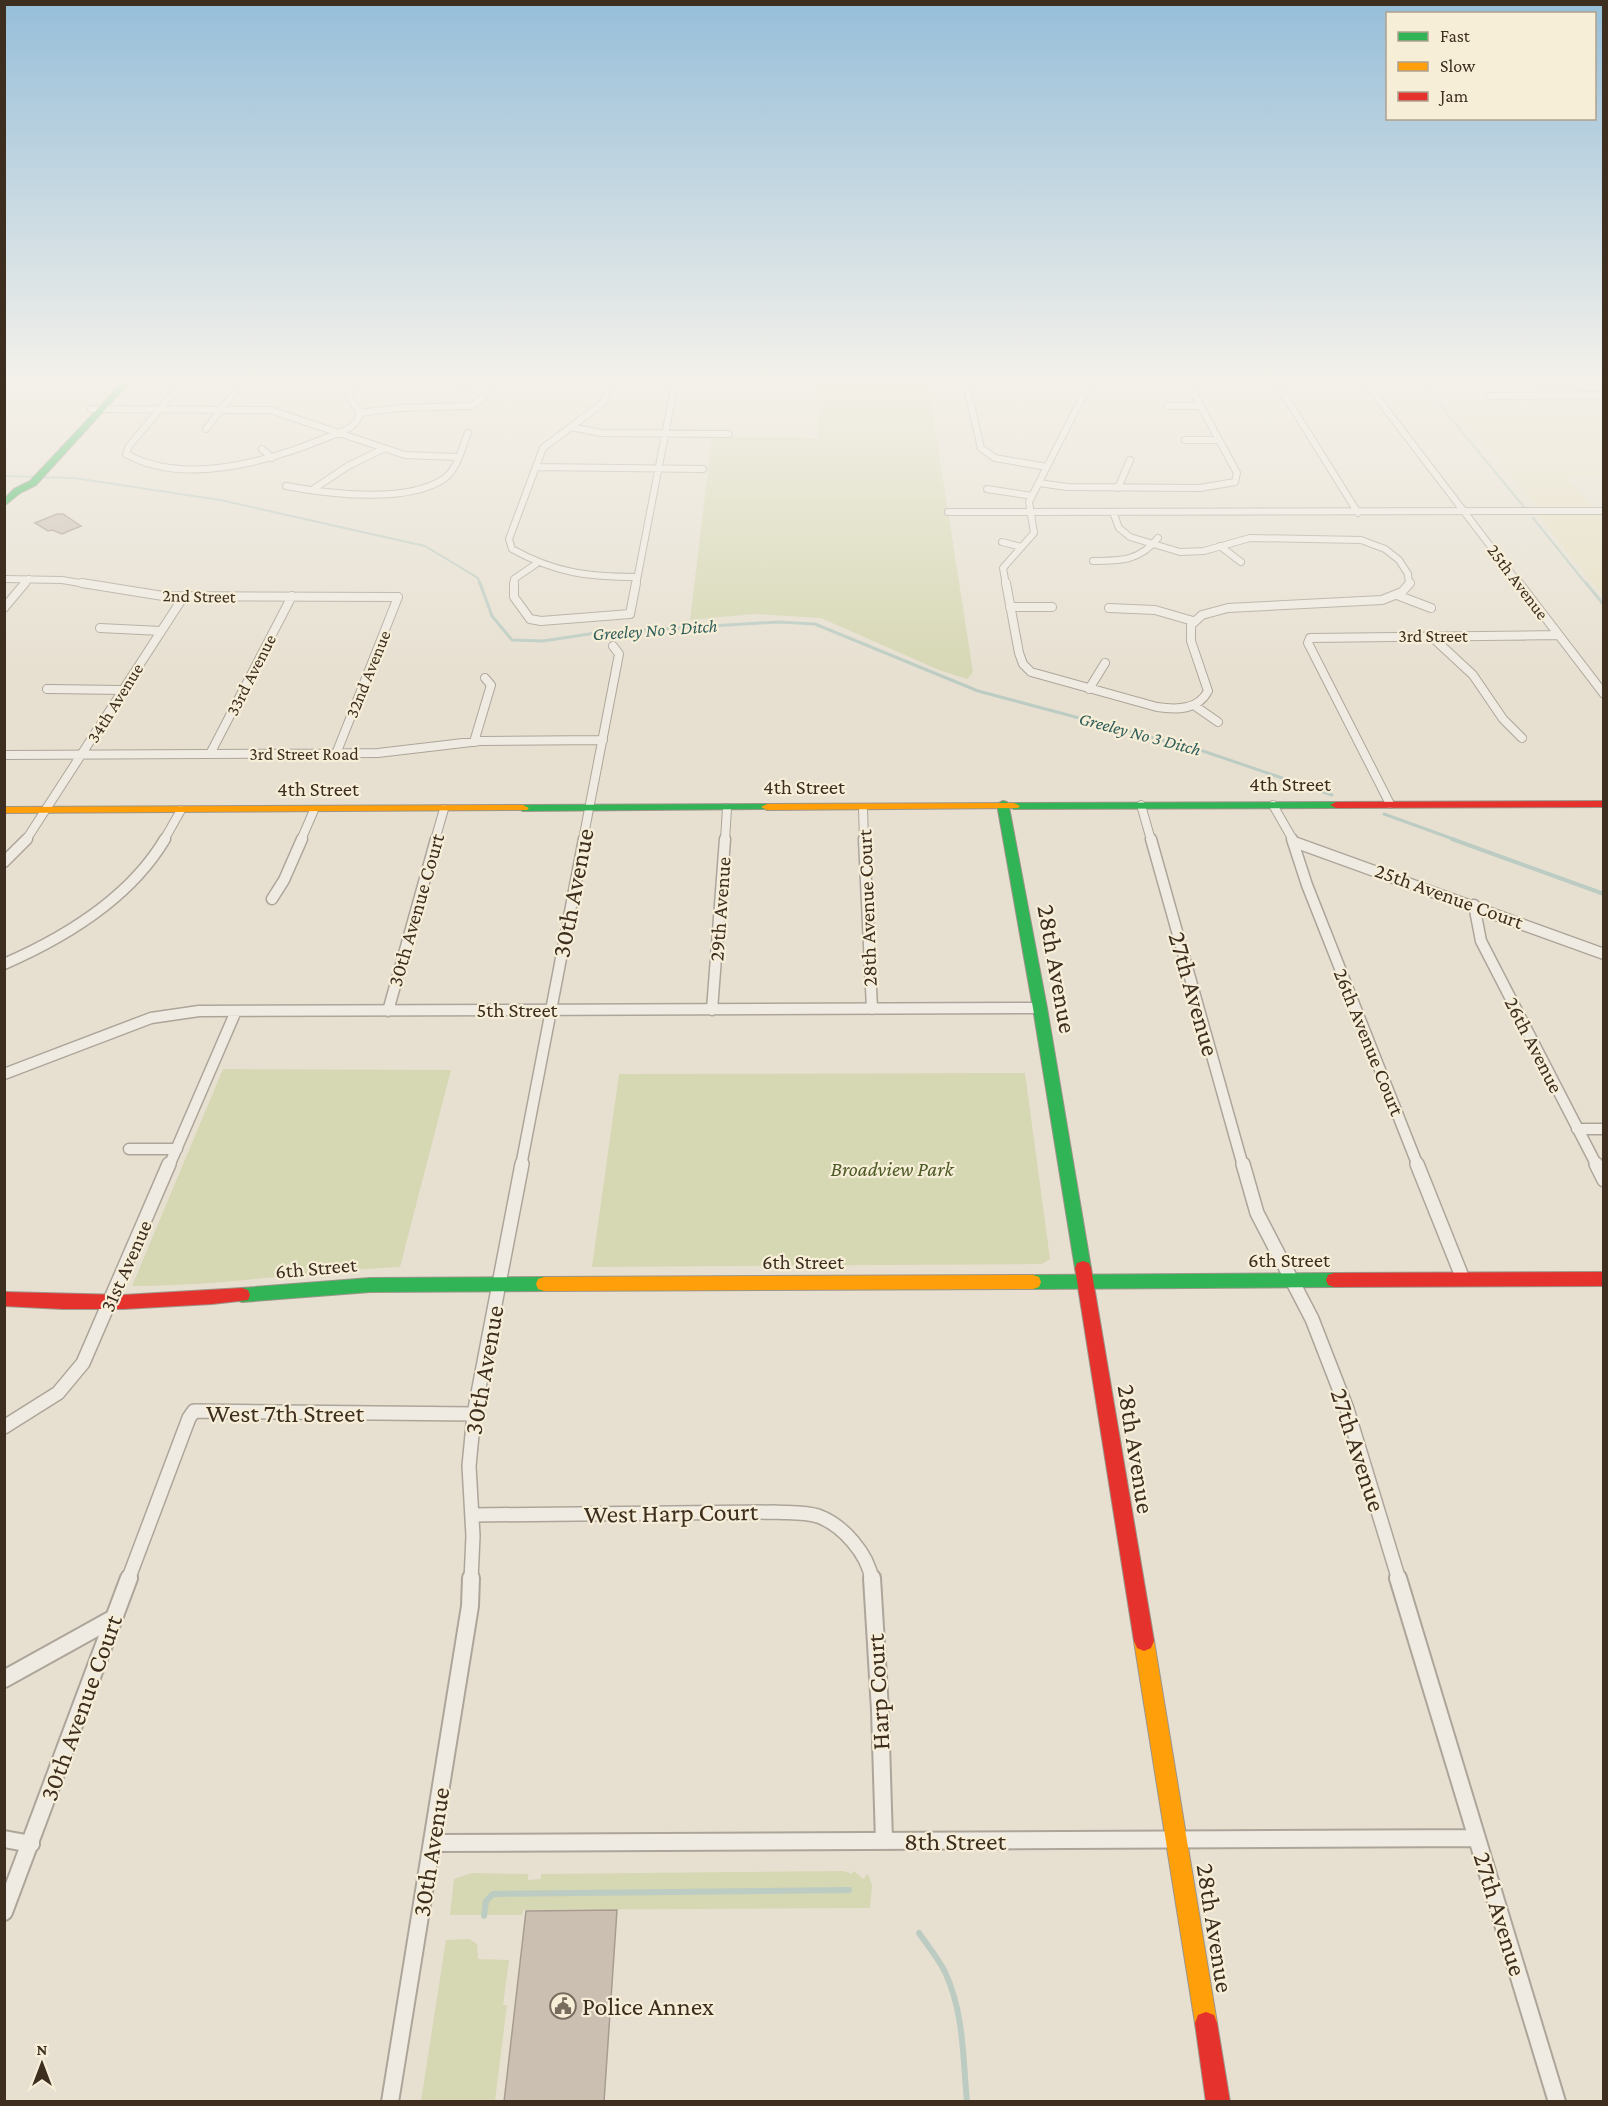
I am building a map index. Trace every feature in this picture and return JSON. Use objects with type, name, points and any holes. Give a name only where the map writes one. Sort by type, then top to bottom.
[{"type":"street","points":[[4,504],[26,481]]},
{"type":"street","points":[[312,490],[325,481]]},
{"type":"street","points":[[286,486],[312,490],[380,492],[424,488],[438,481]]},
{"type":"street","points":[[531,481],[509,539],[512,549],[536,564],[572,575],[637,577]]},
{"type":"street","points":[[536,564],[514,579],[514,597],[530,619],[534,621],[630,614],[655,481]]},
{"type":"street","points":[[1118,488],[1121,481]]},
{"type":"street","points":[[1113,512],[1119,528],[1125,534],[1153,545],[1188,552],[1250,538],[1342,538],[1375,543],[1395,556],[1410,579],[1408,587],[1397,595],[1367,603],[1228,609],[1202,615],[1193,621],[1190,636],[1208,691],[1206,697],[1195,706],[1178,709],[1157,707],[1047,679],[1027,669],[1019,653],[1003,568],[1034,533],[1029,512],[1032,496],[1039,483],[1067,487],[1118,488],[1216,487],[1234,481]]},
{"type":"street","points":[[1338,481],[1358,513]]},
{"type":"street","name":"25th Avenue","points":[[1442,481],[1604,694]]},
{"type":"street","points":[[987,489],[1032,496]]},
{"type":"street","points":[[948,512],[1604,511]]},
{"type":"street","points":[[1093,561],[1128,560],[1146,554],[1158,538]]},
{"type":"street","points":[[1375,543],[1385,538]]},
{"type":"street","points":[[1002,542],[1021,547]]},
{"type":"street","points":[[1220,546],[1241,561]]},
{"type":"street","name":"2nd Street","points":[[4,579],[62,580],[121,591],[184,596],[396,596]]},
{"type":"street","points":[[4,608],[28,579]]},
{"type":"street","points":[[1397,595],[1431,608]]},
{"type":"street","name":"34th Avenue","points":[[4,862],[26,841],[184,596]]},
{"type":"street","name":"33rd Avenue","points":[[210,754],[292,596]]},
{"type":"street","name":"32nd Avenue","points":[[336,754],[398,603],[396,596]]},
{"type":"street","points":[[1010,607],[1052,607]]},
{"type":"street","points":[[1109,608],[1155,610],[1193,621]]},
{"type":"street","points":[[100,628],[161,631]]},
{"type":"street","name":"3rd Street","points":[[1390,804],[1308,643],[1310,639],[1558,635]]},
{"type":"street","points":[[1431,636],[1473,675],[1503,719],[1522,738]]},
{"type":"street","name":"30th Avenue","points":[[390,2102],[470,1606],[472,1515],[469,1466],[474,1414],[619,654],[613,646]]},
{"type":"street","points":[[1089,689],[1105,663]]},
{"type":"street","points":[[474,742],[491,685],[485,678]]},
{"type":"street","points":[[47,690],[124,690]]},
{"type":"street","points":[[1195,706],[1218,722]]},
{"type":"street","name":"3rd Street Road","points":[[4,756],[336,754],[417,750],[474,742],[603,740]]},
{"type":"street","name":"4th Street","points":[[4,810],[862,808],[1003,804],[1604,804]]},
{"type":"street","name":"28th Avenue","points":[[1003,804],[1040,1008],[1218,2102]]},
{"type":"street","name":"27th Avenue","points":[[1141,805],[1257,1213],[1312,1319],[1347,1409],[1557,2102]]},
{"type":"street","name":"26th Avenue Court","points":[[1273,805],[1294,842],[1307,885],[1463,1279]]},
{"type":"street","name":"29th Avenue","points":[[712,1010],[728,808]]},
{"type":"street","name":"28th Avenue Court","points":[[862,808],[872,1009]]},
{"type":"street","name":"30th Avenue Court","points":[[388,1011],[444,809]]},
{"type":"street","points":[[4,964],[40,947],[103,907],[138,875],[159,848],[181,810]]},
{"type":"street","points":[[272,899],[284,880],[314,810]]},
{"type":"street","name":"25th Avenue Court","points":[[1294,842],[1474,905],[1604,954]]},
{"type":"street","name":"26th Avenue","points":[[1474,905],[1481,941],[1604,1180]]},
{"type":"street","name":"5th Street","points":[[4,1074],[151,1018],[180,1013],[1040,1008]]},
{"type":"street","name":"31st Avenue","points":[[4,1427],[40,1406],[71,1380],[83,1363],[236,1011]]},
{"type":"street","points":[[1576,1129],[1604,1129]]},
{"type":"street","points":[[129,1149],[177,1149]]},
{"type":"street","name":"6th Street","points":[[4,1299],[52,1303],[211,1299],[370,1285],[1604,1279]]},
{"type":"street","name":"West 7th Street","points":[[158,1504],[189,1418],[194,1412],[474,1414]]},
{"type":"street","name":"30th Avenue Court","points":[[4,1912],[158,1504]]},
{"type":"street","name":"West Harp Court","points":[[472,1515],[775,1512],[817,1516],[844,1532],[858,1546]]},
{"type":"street","name":"Harp Court","points":[[858,1546],[872,1576],[880,1710],[884,1841]]},
{"type":"street","points":[[4,1679],[114,1618]]},
{"type":"street","name":"8th Street","points":[[433,1843],[1477,1838]]},
{"type":"street","points":[[4,1839],[31,1844]]},
{"type":"shaded area","points":[[1516,481],[1571,481],[1593,507],[1537,507]]},
{"type":"shaded area","points":[[1543,514],[1603,514],[1603,596],[1538,516]]},
{"type":"green space","points":[[707,481],[943,481],[973,672],[967,679],[939,670],[821,618],[754,614],[690,620]]},
{"type":"green space","points":[[223,1069],[451,1070],[400,1267],[199,1284],[132,1286]]},
{"type":"green space","name":"Broadview Park","points":[[1025,1073],[1050,1259],[1042,1264],[592,1267],[619,1074]]},
{"type":"green space","points":[[843,1871],[852,1874],[854,1871],[863,1879],[868,1874],[872,1885],[870,1908],[523,1910],[522,1915],[450,1915],[454,1879],[472,1873],[528,1874],[528,1880],[541,1879],[541,1874]]},
{"type":"green space","points":[[469,1939],[477,1944],[478,1959],[509,1960],[503,2005],[507,2005],[495,2101],[421,2101],[446,1940]]},
{"type":"building","points":[[57,514],[63,514],[81,526],[62,534],[52,530],[48,531],[35,523]]},
{"type":"building","name":"Police Annex","points":[[617,1910],[604,2102],[504,2102],[526,1911]]},
{"type":"waterway","name":"Greeley No 3 Ditch","points":[[96,481],[220,500],[425,546],[478,578],[480,585]]},
{"type":"waterway","points":[[1503,481],[1524,507]]},
{"type":"waterway","points":[[1533,518],[1587,585]]},
{"type":"waterway","name":"Greeley No 3 Ditch","points":[[480,583],[492,616],[512,640],[543,641],[596,633],[778,622],[815,624],[978,691],[1203,751],[1332,795]]},
{"type":"waterway","points":[[1586,583],[1604,605]]},
{"type":"waterway","name":"Greeley No 3 Ditch","points":[[1384,814],[1456,840]]},
{"type":"waterway","name":"Greeley No 3 Ditch","points":[[1452,839],[1604,894]]},
{"type":"waterway","points":[[484,1916],[486,1901],[493,1894],[849,1890]]},
{"type":"waterway","points":[[919,1933],[945,1972],[956,2003],[962,2036],[967,2102]]},
{"type":"traffic: fast","points":[[4,504],[17,491],[35,481]]},
{"type":"traffic: fast","points":[[1003,804],[1040,1008],[1083,1268]]},
{"type":"traffic: fast","points":[[1014,806],[1336,805]]},
{"type":"traffic: fast","points":[[523,808],[767,807]]},
{"type":"traffic: fast","points":[[1033,1282],[1334,1280]]},
{"type":"traffic: fast","points":[[242,1295],[370,1285],[544,1284]]},
{"type":"traffic: slow","points":[[767,807],[1014,806]]},
{"type":"traffic: slow","points":[[4,810],[523,808]]},
{"type":"traffic: slow","points":[[544,1284],[1033,1282]]},
{"type":"traffic: slow","points":[[1144,1641],[1206,2023]]},
{"type":"traffic: jam","points":[[1336,805],[1604,804]]},
{"type":"traffic: jam","points":[[1083,1268],[1144,1641]]},
{"type":"traffic: jam","points":[[1334,1280],[1604,1279]]},
{"type":"traffic: jam","points":[[4,1299],[123,1302],[242,1295]]},
{"type":"traffic: jam","points":[[1206,2023],[1218,2102]]},
{"type":"place","name":"Police Annex","points":[[563,2006]]}]
